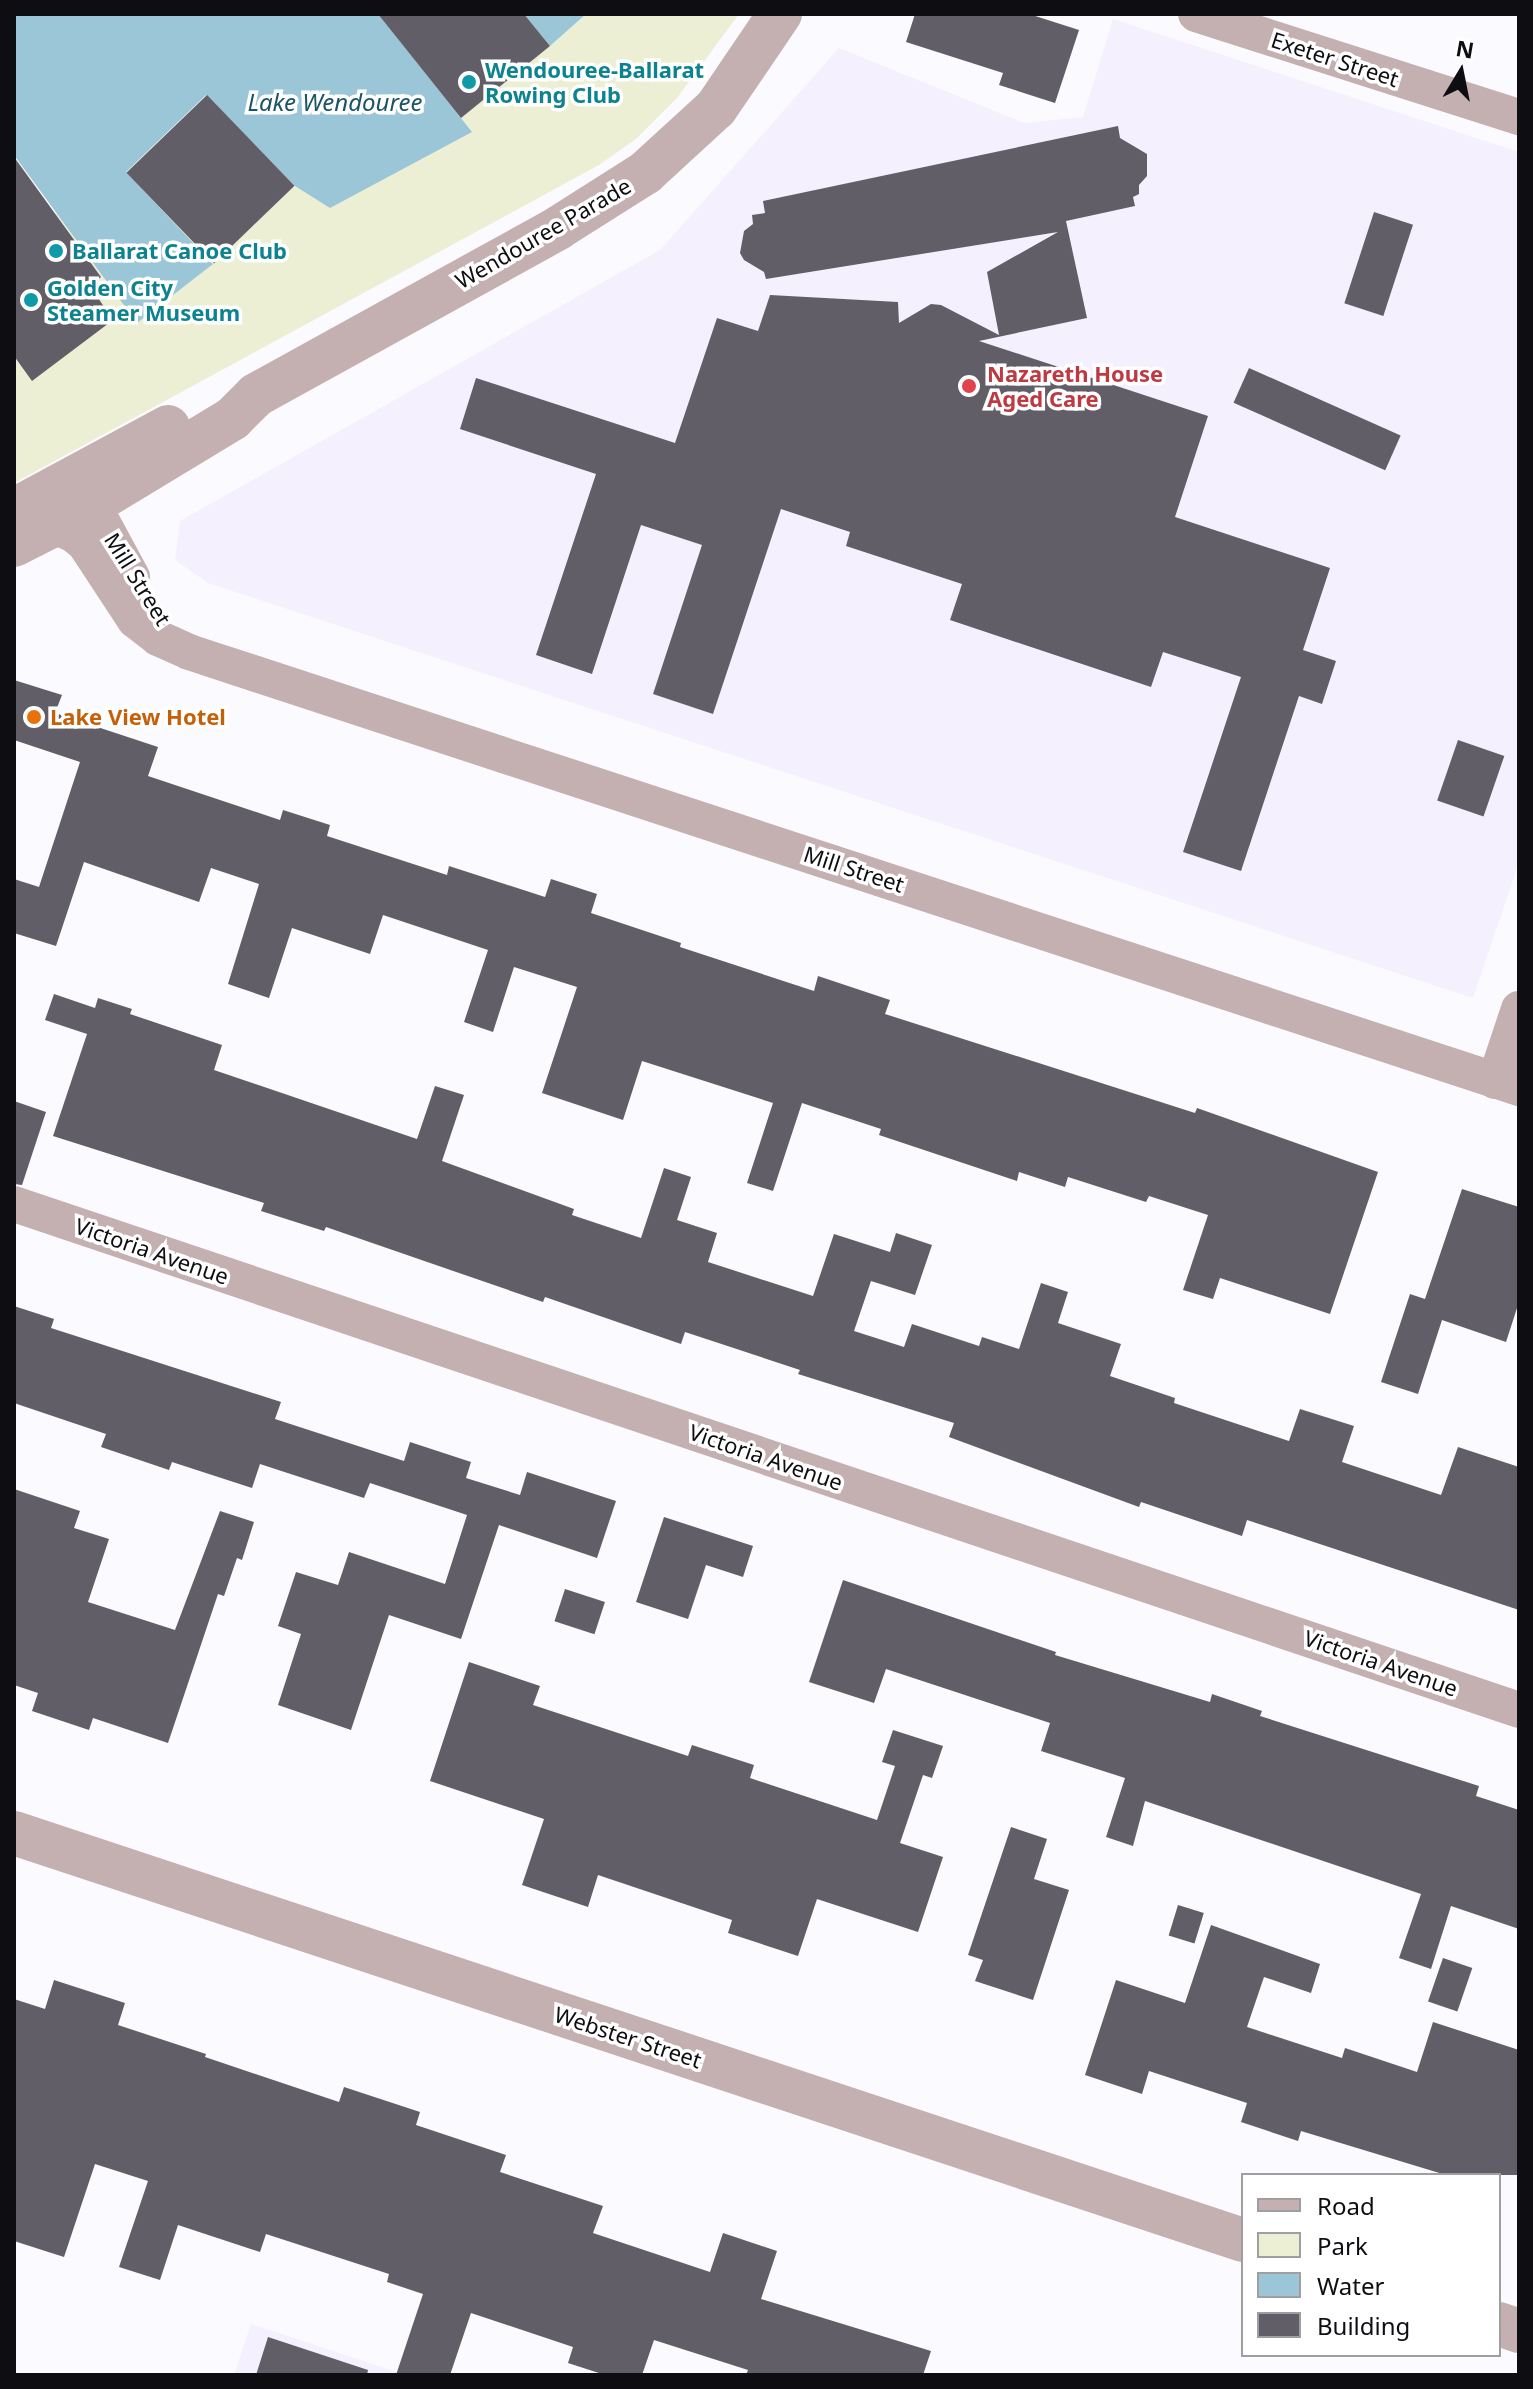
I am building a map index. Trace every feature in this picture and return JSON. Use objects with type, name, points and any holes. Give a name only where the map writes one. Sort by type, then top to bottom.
[{"type":"street","name":"Wendouree Parade","points":[[14,545],[53,506],[232,419],[256,395],[558,228],[645,173],[716,108],[780,14]]},
{"type":"street","name":"Exeter Street","points":[[1196,14],[1519,117]]},
{"type":"street","name":"Mill Street","points":[[53,506],[136,584],[189,652],[1507,1084]]},
{"type":"street","points":[[1507,1084],[1519,1009]]},
{"type":"street","name":"Victoria Avenue","points":[[14,1204],[1519,1710]]},
{"type":"street","name":"Webster Street","points":[[14,1833],[1241,2239]]},
{"type":"shaded area","name":"Nazareth House Aged Care","points":[[1113,19],[1519,152],[1519,862],[1473,998],[208,583],[175,560],[180,521],[660,250],[839,48],[1024,123],[1083,117]]},
{"type":"shaded area","points":[[251,2324],[406,2375],[234,2375]]},
{"type":"green space","points":[[392,14],[550,46],[586,14],[739,14],[677,98],[636,139],[599,165],[14,483],[14,155],[55,215],[126,172],[207,95],[295,186],[383,21]]},
{"type":"water","name":"Lake Wendouree","points":[[14,14],[392,14],[384,21],[472,132],[330,208],[295,186],[206,95],[126,172],[213,264],[137,323],[14,155]]},
{"type":"water","points":[[524,14],[586,14],[550,46]]},
{"type":"building","name":"Wendouree-Ballarat Rowing Club","points":[[378,14],[524,14],[550,46],[461,118]]},
{"type":"building","points":[[915,14],[1029,14],[1079,30],[1055,103],[999,85],[1003,73],[906,42]]},
{"type":"building","points":[[207,95],[295,186],[214,263],[126,173]]},
{"type":"building","points":[[1118,126],[1120,138],[1147,154],[1147,176],[1139,185],[1139,194],[1133,197],[1135,206],[1066,221],[1087,318],[979,341],[1208,416],[1175,517],[1330,568],[1303,650],[1336,661],[1322,704],[1299,696],[1241,871],[1183,852],[1241,677],[1163,652],[1151,687],[950,620],[962,584],[846,546],[850,532],[781,509],[713,714],[653,694],[702,545],[641,525],[592,674],[536,655],[596,474],[460,429],[476,378],[675,443],[717,318],[758,331],[770,295],[898,302],[899,323],[931,304],[941,305],[999,335],[987,272],[1058,232],[766,279],[764,272],[744,260],[740,253],[744,231],[753,224],[752,215],[765,213],[763,201]]},
{"type":"building","points":[[14,157],[101,277],[90,286],[113,320],[32,381],[14,356]]},
{"type":"building","points":[[1374,212],[1413,225],[1383,316],[1344,303]]},
{"type":"building","points":[[1249,368],[1401,436],[1385,470],[1234,403]]},
{"type":"building","points":[[14,680],[62,695],[55,713],[158,747],[148,776],[280,820],[283,810],[330,825],[327,836],[447,875],[449,866],[545,897],[551,879],[597,894],[591,913],[681,943],[680,947],[814,991],[818,976],[890,1000],[885,1014],[1195,1113],[1197,1108],[1378,1172],[1330,1314],[1220,1278],[1213,1299],[1183,1290],[1208,1215],[1149,1196],[1146,1202],[1068,1177],[1065,1187],[1019,1172],[1017,1181],[879,1135],[881,1129],[802,1103],[773,1191],[747,1183],[773,1103],[642,1061],[623,1120],[542,1093],[577,987],[514,967],[493,1032],[464,1022],[488,950],[383,915],[370,954],[292,928],[269,998],[228,984],[259,884],[211,868],[199,902],[84,862],[56,946],[14,933],[14,879],[39,887],[80,762],[14,740]]},
{"type":"building","points":[[1458,740],[1504,756],[1483,816],[1437,801]]},
{"type":"building","points":[[54,994],[95,1008],[98,998],[132,1009],[130,1014],[222,1045],[214,1070],[417,1139],[435,1086],[464,1095],[442,1161],[574,1209],[572,1215],[641,1238],[664,1168],[691,1177],[677,1220],[717,1233],[708,1262],[813,1296],[834,1234],[890,1252],[896,1233],[932,1245],[915,1295],[871,1281],[854,1331],[904,1347],[912,1324],[979,1346],[982,1337],[1019,1349],[1041,1283],[1068,1292],[1058,1323],[1121,1344],[1110,1376],[1175,1398],[1174,1403],[1289,1441],[1300,1409],[1354,1426],[1342,1462],[1441,1495],[1458,1447],[1519,1467],[1519,1610],[1247,1520],[1242,1536],[1141,1502],[1139,1507],[949,1437],[954,1423],[798,1374],[800,1370],[685,1332],[681,1344],[545,1297],[543,1302],[326,1227],[324,1231],[261,1211],[264,1203],[53,1136],[87,1034],[45,1020]]},
{"type":"building","points":[[14,1101],[46,1112],[22,1185],[14,1184]]},
{"type":"building","points":[[1462,1189],[1519,1207],[1519,1302],[1506,1342],[1442,1320],[1418,1394],[1381,1382],[1410,1294],[1425,1299]]},
{"type":"building","points":[[14,1306],[54,1319],[51,1328],[281,1402],[275,1419],[404,1461],[410,1442],[471,1462],[466,1478],[520,1495],[527,1472],[616,1501],[597,1558],[499,1525],[461,1639],[389,1615],[351,1730],[278,1705],[301,1634],[278,1626],[296,1572],[338,1585],[349,1552],[445,1584],[467,1515],[370,1483],[364,1498],[260,1464],[252,1488],[172,1462],[169,1470],[101,1447],[106,1434],[14,1403]]},
{"type":"building","points":[[14,1489],[80,1511],[74,1528],[109,1539],[88,1602],[175,1630],[220,1511],[254,1522],[242,1560],[237,1558],[224,1596],[218,1594],[168,1743],[93,1718],[89,1730],[32,1711],[38,1693],[14,1685]]},
{"type":"building","points":[[664,1517],[753,1546],[743,1577],[706,1565],[688,1619],[636,1602]]},
{"type":"building","points":[[843,1580],[1056,1652],[1055,1655],[1210,1702],[1212,1694],[1262,1711],[1260,1716],[1479,1786],[1476,1796],[1519,1810],[1519,1929],[1451,1906],[1431,1969],[1399,1958],[1421,1894],[1145,1801],[1133,1846],[1106,1837],[1125,1778],[1041,1751],[1050,1723],[886,1669],[874,1703],[809,1682]]},
{"type":"building","points":[[565,1589],[605,1602],[594,1634],[554,1621]]},
{"type":"building","points":[[469,1662],[540,1686],[533,1705],[688,1756],[692,1745],[754,1765],[750,1778],[877,1820],[895,1766],[882,1762],[893,1730],[943,1746],[932,1778],[923,1775],[900,1843],[943,1857],[918,1932],[817,1899],[798,1956],[728,1933],[732,1920],[598,1875],[588,1907],[522,1885],[544,1819],[430,1781]]},
{"type":"building","points":[[1011,1827],[1047,1839],[1034,1879],[1069,1890],[1033,2000],[975,1981],[983,1960],[968,1955]]},
{"type":"building","points":[[1178,1905],[1204,1913],[1194,1943],[1169,1936]]},
{"type":"building","points":[[1211,1925],[1320,1964],[1311,1993],[1264,1977],[1247,2027],[1342,2058],[1345,2048],[1417,2072],[1433,2022],[1519,2050],[1519,2175],[1439,2173],[1301,2131],[1298,2141],[1241,2122],[1247,2103],[1149,2071],[1142,2094],[1085,2075],[1116,1980],[1185,2003]]},
{"type":"building","points":[[1443,1958],[1472,1968],[1457,2012],[1428,2001]]},
{"type":"building","points":[[54,1980],[125,2003],[118,2025],[206,2054],[205,2057],[339,2102],[344,2087],[420,2112],[416,2125],[506,2155],[500,2172],[603,2206],[593,2233],[710,2272],[723,2233],[777,2251],[761,2299],[931,2351],[923,2375],[746,2375],[748,2370],[654,2340],[642,2375],[605,2375],[568,2363],[573,2347],[471,2313],[450,2375],[396,2375],[423,2294],[387,2282],[389,2274],[266,2234],[260,2252],[178,2225],[160,2280],[119,2267],[148,2181],[95,2164],[64,2257],[14,2241],[14,1999],[45,2009]]},
{"type":"building","points":[[268,2337],[368,2370],[367,2375],[256,2375]]},
{"type":"place","name":"Wendouree-Ballarat Rowing Club","points":[[469,82]]},
{"type":"place","name":"Ballarat Canoe Club","points":[[56,251]]},
{"type":"place","name":"Golden City Steamer Museum","points":[[31,300]]},
{"type":"place","name":"Nazareth House Aged Care","points":[[969,386]]},
{"type":"place","name":"Lake View Hotel","points":[[34,717]]}]
